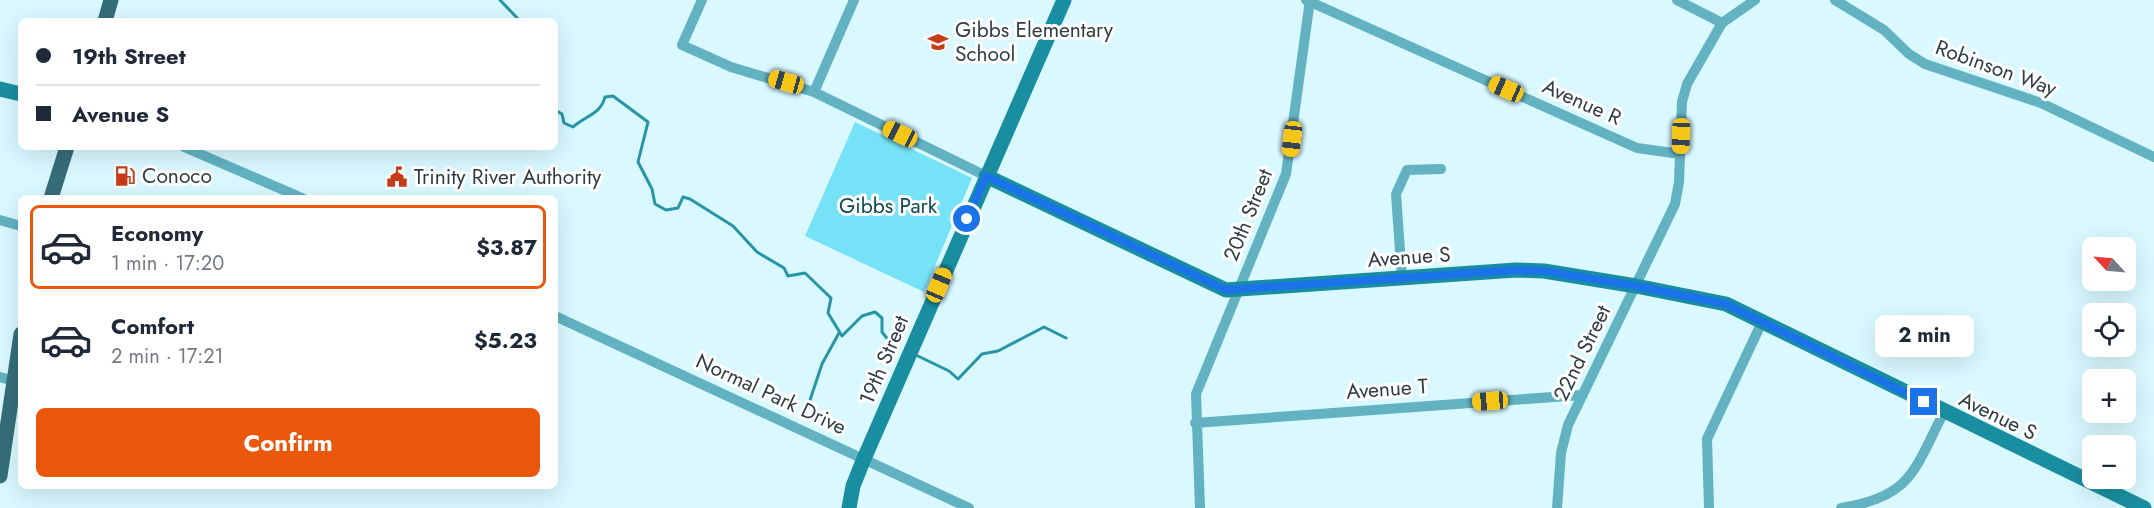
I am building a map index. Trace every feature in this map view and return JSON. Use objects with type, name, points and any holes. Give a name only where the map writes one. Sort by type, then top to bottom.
[{"type":"main road","points":[[106,18],[111,0]]},
{"type":"main road","points":[[52,195],[66,150]]},
{"type":"main road","points":[[0,476],[7,379],[18,344]]},
{"type":"street","name":"Avenue S","points":[[702,0],[682,45],[731,67],[814,92],[1226,290],[1516,270],[1544,271],[1726,304],[2144,508]]},
{"type":"street","points":[[814,92],[854,0]]},
{"type":"street","name":"19th Street","points":[[849,508],[853,486],[863,461],[1064,0]]},
{"type":"street","name":"Avenue R","points":[[1309,0],[1637,148],[1680,154]]},
{"type":"street","name":"20th Street","points":[[1200,508],[1195,423],[1196,394],[1286,174],[1309,0]]},
{"type":"street","points":[[1677,0],[1722,23]]},
{"type":"street","name":"22nd Street","points":[[1557,508],[1561,453],[1568,425],[1675,204],[1682,102],[1687,84],[1722,23],[1755,0]]},
{"type":"street","name":"Robinson Way","points":[[1835,0],[1884,30],[1909,54],[1925,64],[2041,103],[2154,157]]},
{"type":"street","points":[[0,89],[18,93]]},
{"type":"street","points":[[191,150],[295,195]]},
{"type":"street","points":[[1402,279],[1396,194],[1400,180],[1407,170],[1442,169]]},
{"type":"street","points":[[0,220],[18,224]]},
{"type":"street","name":"Normal Park Drive","points":[[558,317],[863,461],[969,508]]},
{"type":"street","points":[[1709,508],[1707,439],[1762,322]]},
{"type":"street","name":"Avenue T","points":[[1195,423],[1581,395]]},
{"type":"street","points":[[1841,508],[1884,498],[1901,485],[1914,471],[1944,412]]},
{"type":"green space","name":"Gibbs Park","points":[[855,122],[972,178],[924,292],[805,236]]},
{"type":"waterway","points":[[500,0],[517,18]]},
{"type":"waterway","points":[[558,112],[562,114],[564,123],[573,127],[596,111],[605,97],[613,96],[648,122],[638,162],[652,189],[655,204],[666,210],[678,208],[683,197],[690,199],[733,226],[757,252],[784,268],[788,276],[805,273],[831,298],[828,313],[842,336],[862,316],[875,312],[882,318],[882,332],[893,346]]},
{"type":"waterway","points":[[918,356],[949,371],[958,379],[982,354],[998,351],[1044,327],[1066,338]]},
{"type":"waterway","points":[[804,418],[822,364],[839,333]]},
{"type":"place","name":"Gibbs Elementary School","points":[[938,42]]},
{"type":"place","name":"Conoco","points":[[125,176]]},
{"type":"place","name":"Trinity River Authority","points":[[397,177]]},
{"type":"route","points":[[967,219],[986,176],[1226,290],[1516,270],[1544,271],[1636,286],[1726,304],[1924,402]]}]
